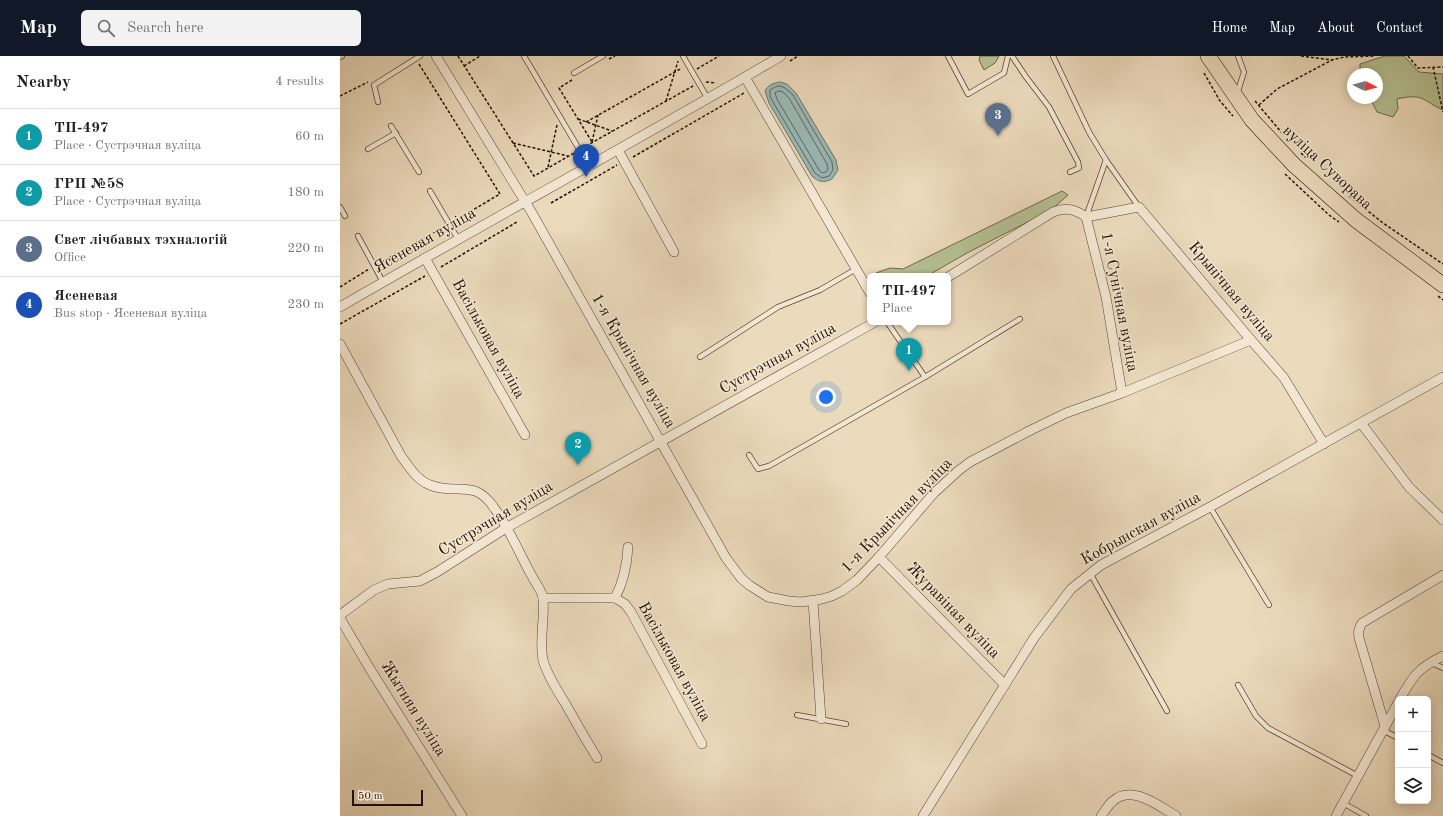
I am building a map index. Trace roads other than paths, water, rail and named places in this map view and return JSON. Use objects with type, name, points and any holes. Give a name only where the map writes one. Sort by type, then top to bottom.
[{"type":"main road","name":"вуліца Суворава","points":[[1208,56],[1252,120],[1294,165],[1356,220],[1443,285]]},
{"type":"street","points":[[436,56],[525,201]]},
{"type":"street","name":"Ясеневая вуліца","points":[[340,307],[745,77],[783,59]]},
{"type":"street","points":[[745,77],[867,288]]},
{"type":"street","points":[[618,150],[674,252]]},
{"type":"street","name":"1-я Крынічная вуліца","points":[[525,201],[662,442],[719,546],[741,578],[758,592],[768,597],[789,601],[813,601],[832,596],[850,586],[879,557],[934,493],[970,462],[1049,421],[1083,406],[1122,393],[1251,340]]},
{"type":"street","points":[[951,275],[1053,212],[1071,209],[1086,217],[1139,208]]},
{"type":"street","name":"Крынічная вуліца","points":[[1139,208],[1284,378],[1324,444]]},
{"type":"street","name":"1-я Сунічная вуліца","points":[[1086,217],[1104,291],[1122,393]]},
{"type":"street","name":"Васільковая вуліца","points":[[425,258],[524,435]]},
{"type":"street","name":"Сустрэчная вуліца","points":[[340,614],[374,590],[388,584],[420,581],[426,578],[506,528],[870,325]]},
{"type":"street","points":[[340,344],[401,456],[413,473],[421,480],[440,488],[462,488],[473,490],[482,494],[495,508],[543,598],[542,651],[544,660],[556,688],[597,758]]},
{"type":"street","name":"Кобрынская вуліца","points":[[923,816],[1034,638],[1070,589],[1101,564],[1210,507],[1443,377]]},
{"type":"street","points":[[1361,424],[1409,487],[1443,520]]},
{"type":"street","points":[[615,598],[626,572],[628,547]]},
{"type":"street","name":"Журавіная вуліца","points":[[879,557],[1005,686]]},
{"type":"street","points":[[1384,728],[1359,638],[1359,628],[1362,622],[1443,575]]},
{"type":"street","name":"Васільковая вуліца","points":[[543,598],[615,598],[625,604],[631,612],[702,744]]},
{"type":"street","points":[[813,601],[822,719]]},
{"type":"street","name":"Жытняя вуліца","points":[[340,618],[370,669],[462,816]]},
{"type":"street","points":[[1402,696],[1418,671],[1430,662],[1443,656]]},
{"type":"street","points":[[1336,816],[1395,708]]},
{"type":"street","points":[[1101,816],[1112,801],[1122,795],[1133,794],[1176,816]]},
{"type":"lane","points":[[378,102],[374,85],[420,56]]},
{"type":"lane","points":[[524,56],[589,166]]},
{"type":"lane","points":[[574,73],[603,56]]},
{"type":"lane","points":[[683,56],[708,99]]},
{"type":"lane","points":[[948,56],[968,94],[1004,73],[1008,56]]},
{"type":"lane","points":[[1012,56],[1049,107],[1078,162],[1079,168],[1070,172]]},
{"type":"lane","points":[[1053,56],[1082,118],[1106,160],[1139,208]]},
{"type":"lane","points":[[1236,98],[1244,72],[1238,56]]},
{"type":"lane","points":[[391,126],[419,172]]},
{"type":"lane","points":[[368,149],[396,133]]},
{"type":"lane","points":[[1086,217],[1106,160]]},
{"type":"lane","points":[[430,192],[458,239]]},
{"type":"lane","points":[[340,207],[345,216]]},
{"type":"lane","points":[[358,236],[383,282]]},
{"type":"lane","points":[[700,357],[778,307],[820,290],[856,269]]},
{"type":"lane","points":[[749,455],[758,469],[769,466],[925,377],[1020,320]]},
{"type":"lane","points":[[890,325],[925,377]]},
{"type":"lane","points":[[1210,507],[1269,605]]},
{"type":"lane","points":[[1090,573],[1167,711]]},
{"type":"lane","points":[[1430,662],[1443,668]]},
{"type":"lane","points":[[1238,685],[1256,716],[1268,728],[1358,776]]},
{"type":"lane","points":[[796,714],[846,724]]},
{"type":"lane","points":[[1384,728],[1395,736]]},
{"type":"lane","points":[[1431,757],[1443,763]]},
{"type":"lane","points":[[1343,803],[1366,816]]},
{"type":"water","points":[[780,82],[787,84],[796,93],[836,160],[838,170],[832,179],[821,181],[812,176],[769,103],[765,91],[771,85]]},
{"type":"place","name":"Свет лічбавых тэхналогій","points":[[998,136]]},
{"type":"place","name":"Ясеневая","points":[[586,177]]},
{"type":"place","name":"ТП-497","points":[[909,371]]},
{"type":"place","name":"ГРП №58","points":[[578,465]]}]
